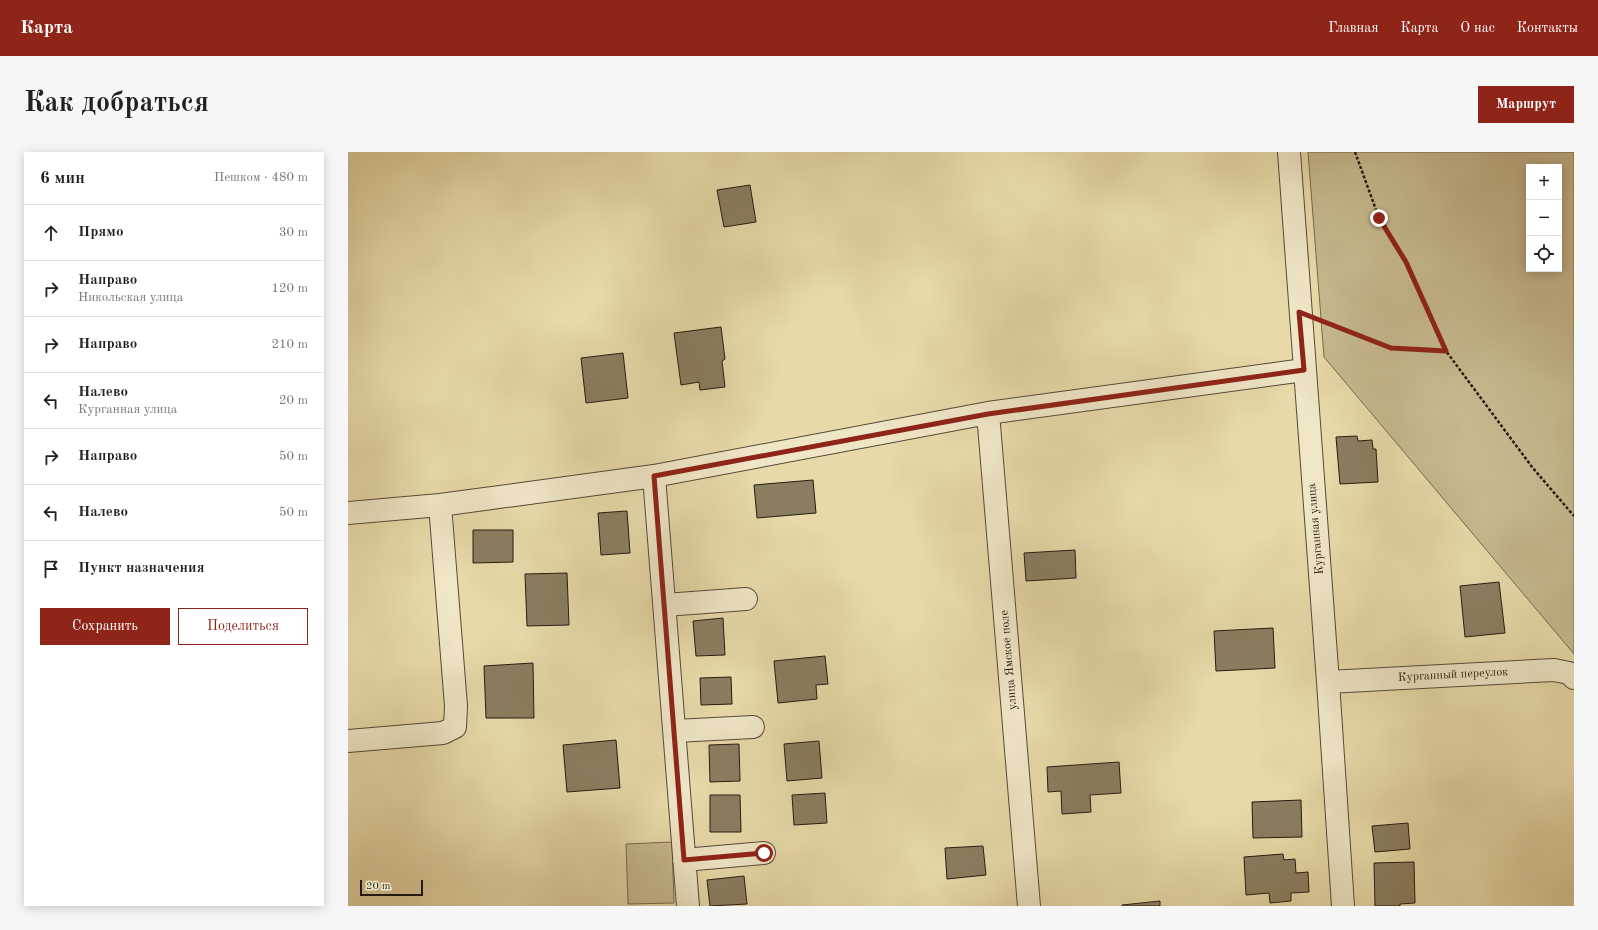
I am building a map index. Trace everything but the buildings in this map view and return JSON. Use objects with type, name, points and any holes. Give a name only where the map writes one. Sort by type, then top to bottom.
[{"type":"street","name":"Курганная улица","points":[[1289,152],[1299,312],[1328,682],[1343,906]]},
{"type":"street","points":[[348,513],[440,505],[654,476],[988,414],[1304,370]]},
{"type":"street","name":"улица Ямское поле","points":[[988,414],[1029,906]]},
{"type":"street","points":[[654,476],[688,906]]},
{"type":"street","points":[[348,741],[443,733],[455,727],[456,706],[440,505]]},
{"type":"street","points":[[665,605],[746,599]]},
{"type":"street","name":"Курганный переулок","points":[[1328,682],[1554,670],[1569,673],[1574,678]]},
{"type":"street","points":[[675,731],[753,726]]},
{"type":"street","points":[[684,860],[764,853]]},
{"type":"path","points":[[1355,152],[1379,218],[1406,262],[1446,351],[1532,467],[1574,516]]},
{"type":"path","points":[[1299,312],[1391,348],[1446,351]]},
{"type":"shaded area","points":[[1308,152],[1574,152],[1574,654],[1324,357]]},
{"type":"shaded area","points":[[672,842],[674,903],[628,904],[626,844]]},
{"type":"route","points":[[764,853],[684,860],[654,476],[988,414],[1304,370],[1299,312],[1391,348],[1446,351],[1406,262],[1379,218]]}]
